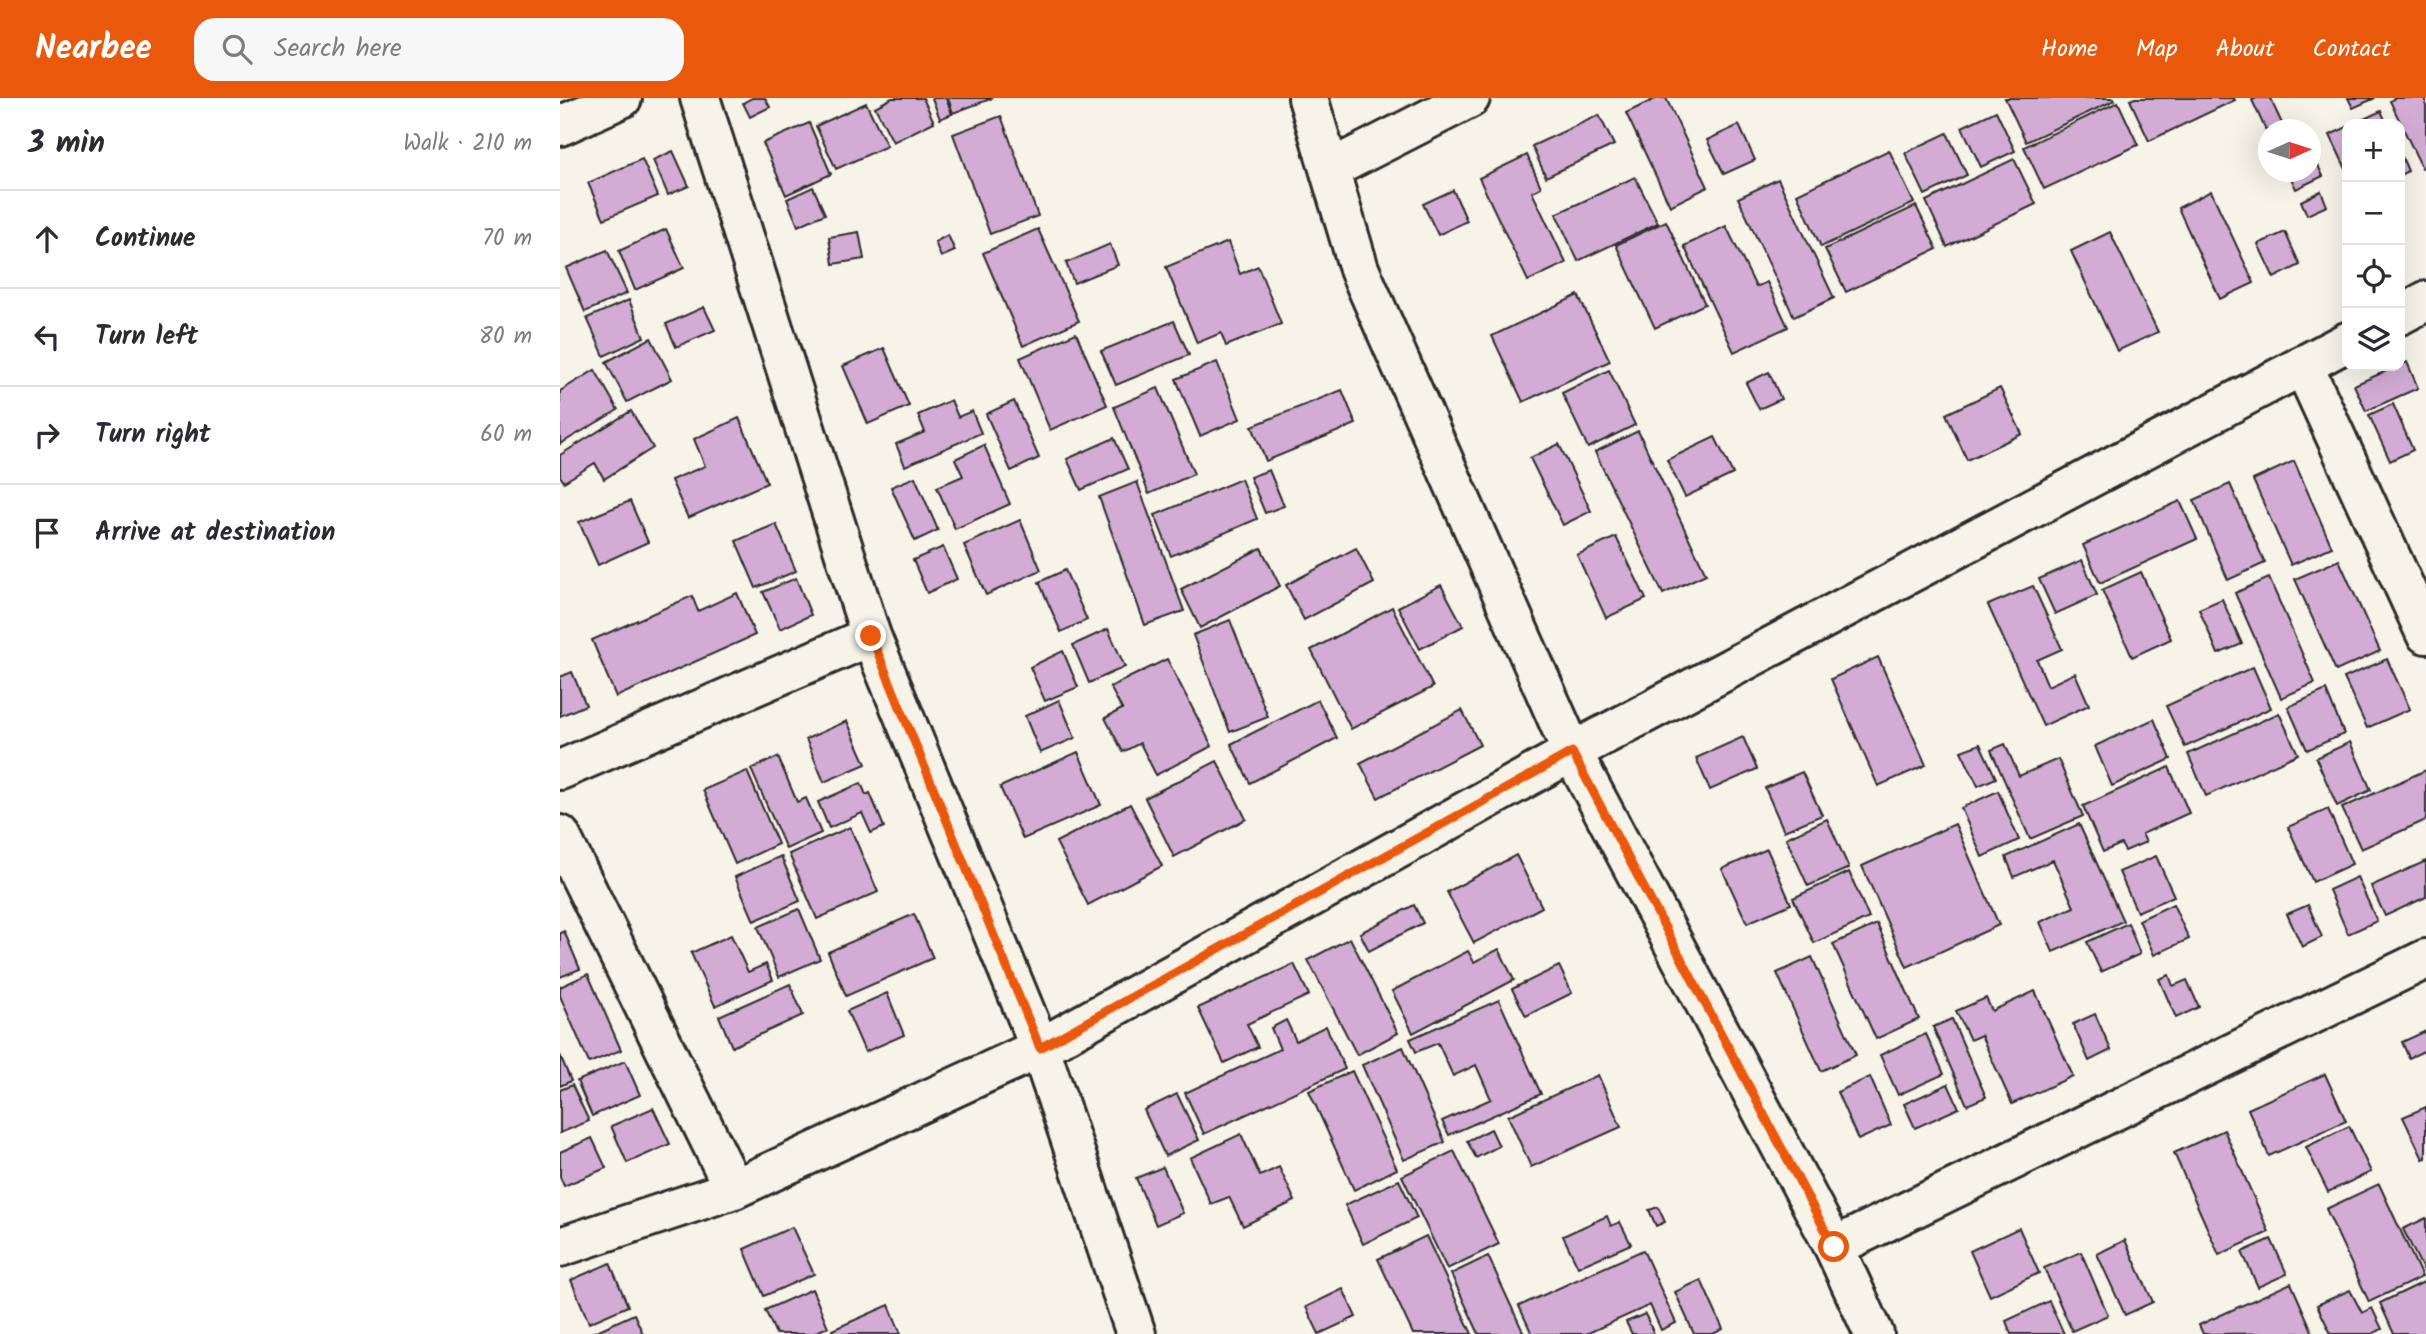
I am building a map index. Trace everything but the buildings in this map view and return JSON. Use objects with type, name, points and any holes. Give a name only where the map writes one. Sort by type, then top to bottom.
[{"type":"street","points":[[560,126],[622,98]]},
{"type":"street","points":[[700,98],[871,636],[1040,1048],[1136,1334]]},
{"type":"street","points":[[1308,98],[1359,269],[1572,752],[1834,1247],[1874,1334]]},
{"type":"street","points":[[1331,169],[1470,98]]},
{"type":"street","points":[[2405,312],[2426,301]]},
{"type":"street","points":[[560,1247],[734,1189],[1040,1048],[1572,752],[2342,345]]},
{"type":"street","points":[[2304,365],[2426,634]]},
{"type":"street","points":[[560,771],[871,636]]},
{"type":"street","points":[[560,835],[734,1189]]},
{"type":"street","points":[[1834,1247],[2426,960]]},
{"type":"route","points":[[871,636],[1040,1048],[1572,752],[1834,1247]]}]
